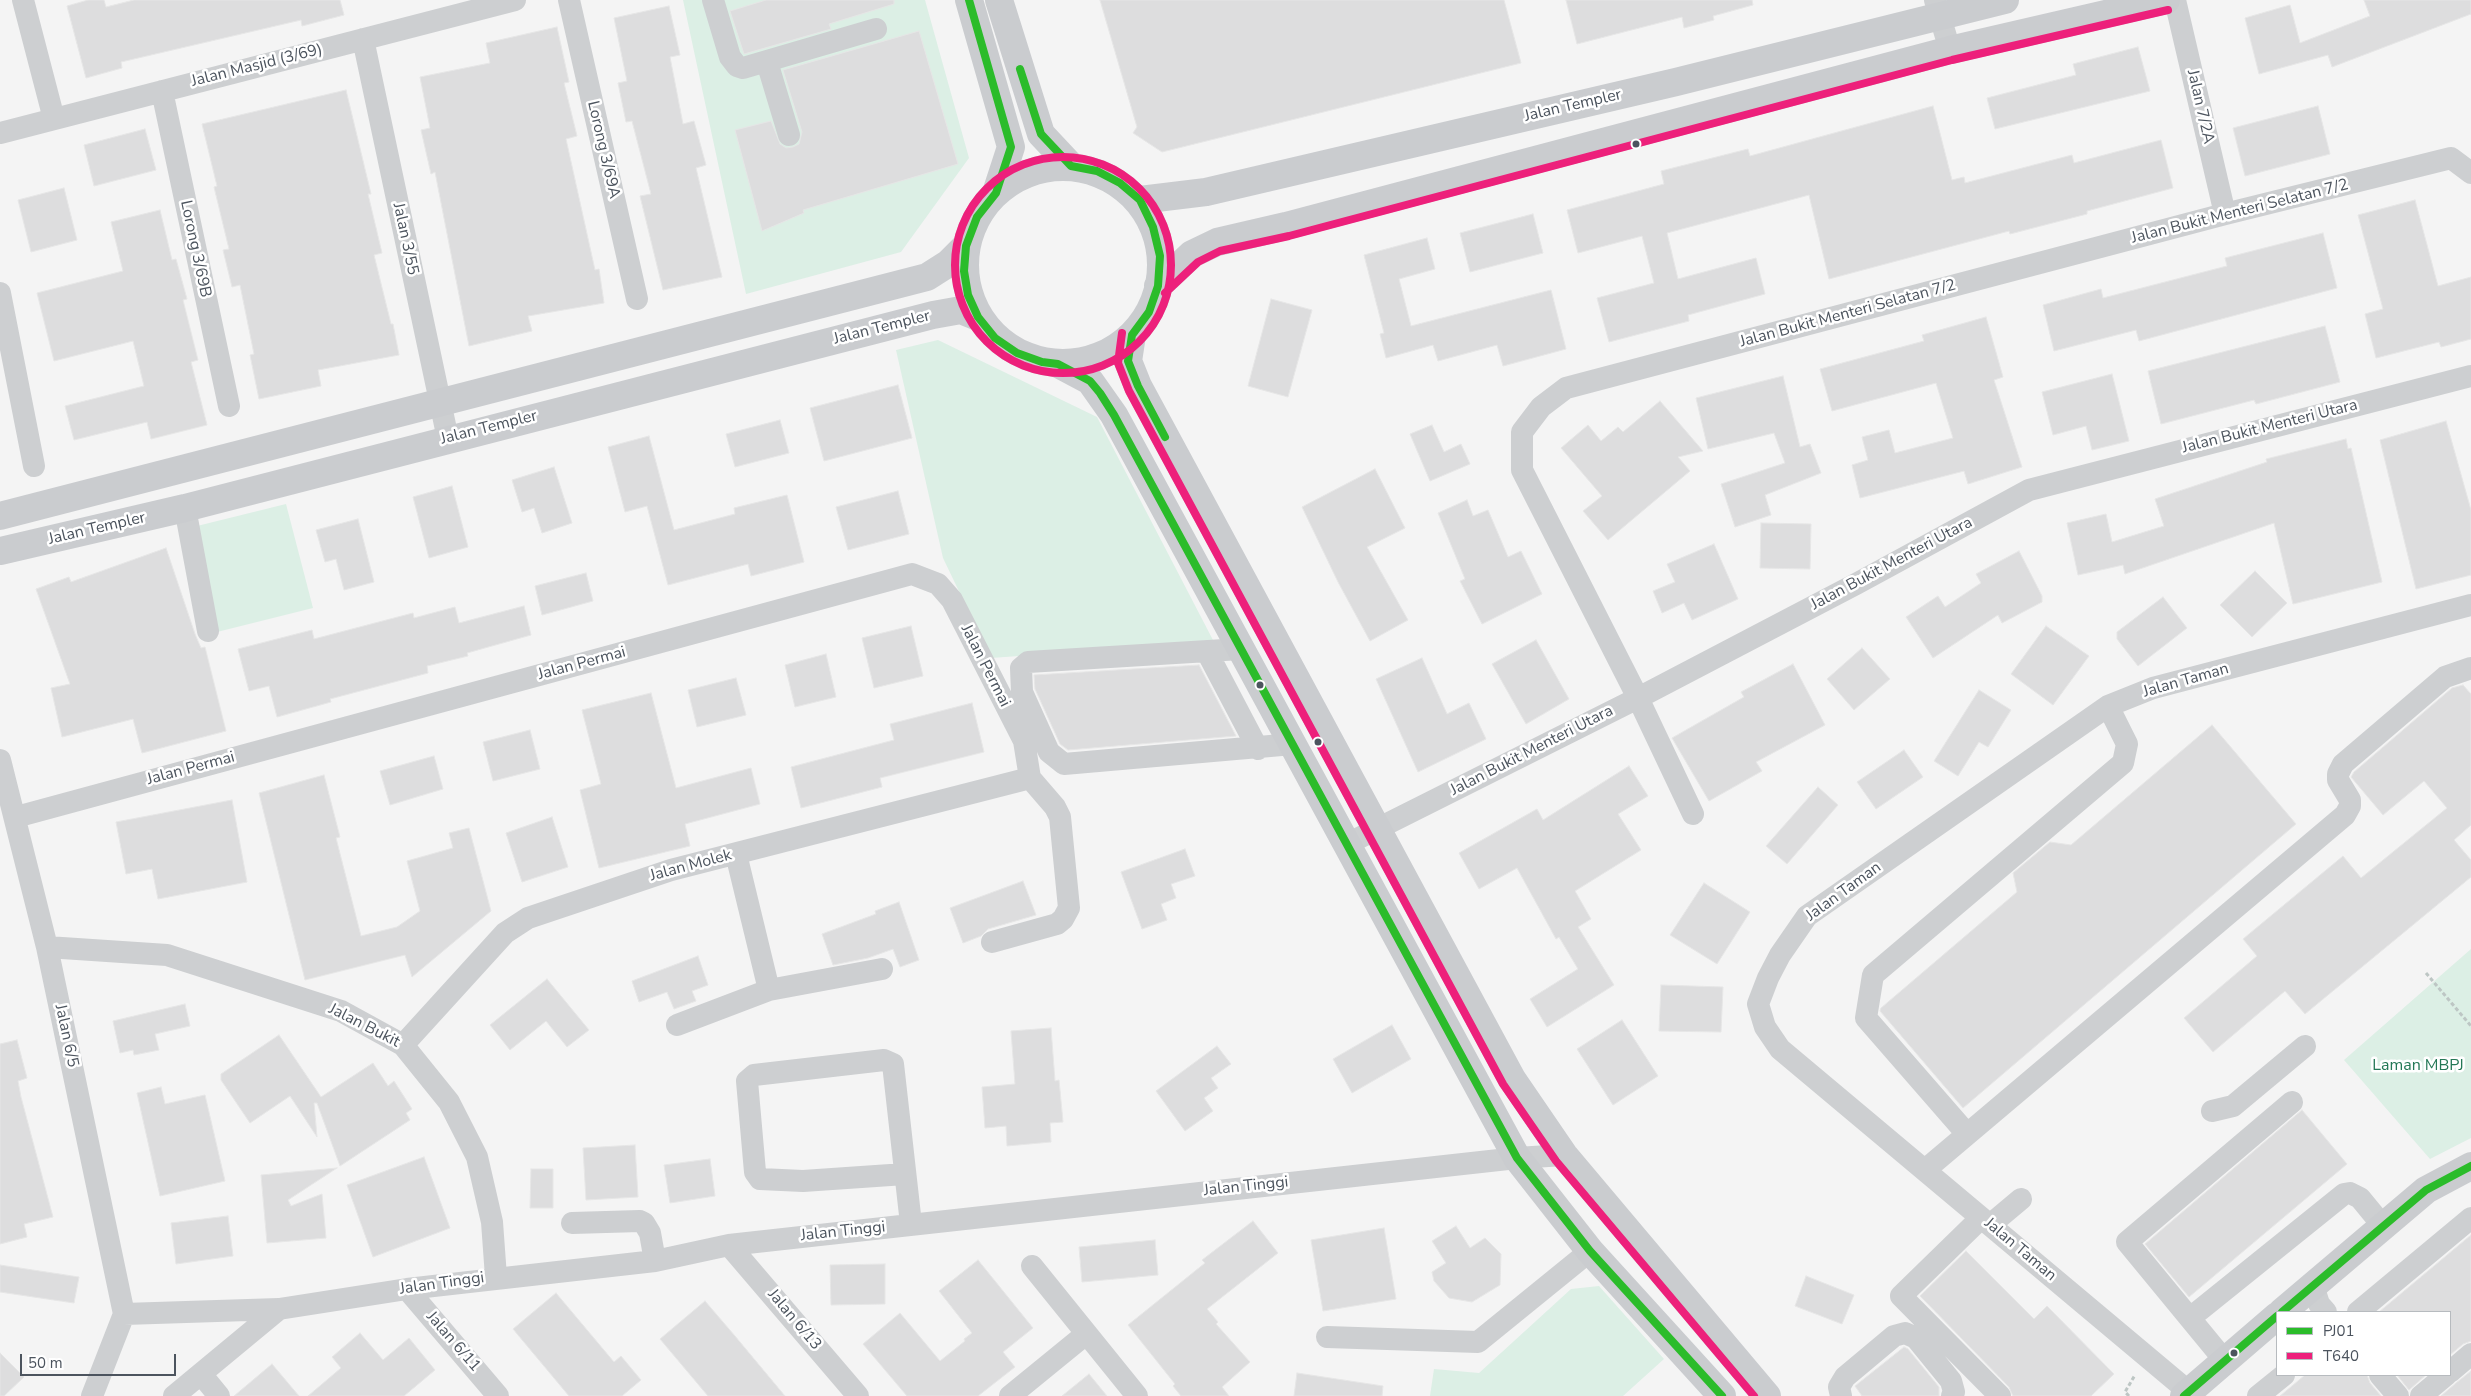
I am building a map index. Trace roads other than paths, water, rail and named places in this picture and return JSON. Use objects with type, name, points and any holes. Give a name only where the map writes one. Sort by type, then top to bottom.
[{"type":"main road","points":[[969,0],[1011,147],[996,193]]},
{"type":"main road","points":[[999,0],[1041,134],[1071,166]]},
{"type":"main road","name":"Jalan Templer","points":[[1140,200],[1206,192],[1576,106],[1938,9],[2005,0]]},
{"type":"main road","points":[[1158,286],[1192,254],[1217,242],[1286,226],[1950,50],[2166,0]]},
{"type":"main road","points":[[1071,166],[1097,171],[1112,179],[1140,200],[1153,227],[1160,256],[1158,286],[1149,312],[1132,334],[1111,351],[1086,361],[1058,364],[1042,362],[1016,353],[995,338],[978,317],[968,295],[964,271],[966,246],[977,217],[996,193],[1018,178],[1043,169],[1071,166]]},
{"type":"main road","points":[[0,516],[927,277],[949,263],[966,246]]},
{"type":"main road","name":"Jalan Templer","points":[[0,551],[185,508],[933,315],[961,310],[978,317]]},
{"type":"main road","points":[[1132,334],[1128,361],[1138,386],[1512,1079],[1564,1155],[1767,1396]]},
{"type":"main road","points":[[1058,364],[1090,381],[1114,415],[1517,1158],[1590,1251],[1722,1396]]},
{"type":"main road","points":[[2283,1311],[2426,1190],[2471,1166]]},
{"type":"main road","points":[[2187,1394],[2276,1317]]},
{"type":"street","points":[[23,0],[54,119]]},
{"type":"street","name":"Jalan Masjid (3/69)","points":[[0,133],[515,0]]},
{"type":"street","name":"Lorong 3/69A","points":[[569,0],[637,299]]},
{"type":"street","points":[[713,0],[733,62],[743,68],[876,29]]},
{"type":"street","name":"Jalan 7/2A","points":[[2175,0],[2225,214]]},
{"type":"street","points":[[1938,9],[1950,50]]},
{"type":"street","name":"Jalan 3/55","points":[[363,39],[448,439]]},
{"type":"street","points":[[767,62],[789,135]]},
{"type":"street","name":"Lorong 3/69B","points":[[162,91],[229,406]]},
{"type":"street","name":"Jalan Bukit Menteri Selatan 7/2","points":[[1693,814],[1638,698],[1522,470],[1522,432],[1541,407],[1566,388],[2225,214],[2451,158],[2471,173]]},
{"type":"street","points":[[0,293],[34,466]]},
{"type":"street","name":"Jalan Bukit Menteri Utara","points":[[1347,844],[1638,698],[1856,584],[2029,490],[2471,376]]},
{"type":"street","points":[[185,508],[208,632]]},
{"type":"street","name":"Jalan Permai","points":[[16,817],[912,574],[938,584],[952,600],[1024,741],[1030,778]]},
{"type":"street","name":"Jalan Taman","points":[[2187,1394],[1986,1221],[1780,1049],[1765,1028],[1758,1004],[1768,978],[1780,955],[1807,916],[2108,706],[2153,688],[2471,604]]},
{"type":"street","points":[[1241,649],[1028,662],[1021,668],[1022,692],[1049,752],[1064,764],[1258,749],[1293,744]]},
{"type":"street","points":[[1207,652],[1258,749]]},
{"type":"street","points":[[1925,1170],[2345,816],[2350,806],[2350,800],[2338,780],[2338,774],[2343,764],[2445,677],[2471,668]]},
{"type":"street","points":[[1967,1134],[1866,1018],[1873,975],[2123,763],[2127,744],[2108,706]]},
{"type":"street","name":"Jalan 6/5","points":[[0,760],[16,817],[47,946],[124,1314]]},
{"type":"street","points":[[992,942],[1057,924],[1063,919],[1069,908],[1063,828],[1060,817],[1055,807],[1030,778]]},
{"type":"street","name":"Jalan Molek","points":[[403,1044],[505,933],[517,924],[540,912],[671,870],[1030,778]]},
{"type":"street","points":[[736,854],[769,990]]},
{"type":"street","name":"Jalan Bukit","points":[[47,946],[167,955],[341,1011],[403,1044],[449,1102],[477,1157],[492,1222],[496,1277]]},
{"type":"street","points":[[677,1025],[769,990],[882,969]]},
{"type":"street","points":[[2212,1110],[2233,1106],[2305,1046]]},
{"type":"street","points":[[905,1174],[803,1181],[760,1179],[755,1172],[746,1081],[754,1075],[889,1061],[895,1069],[911,1224]]},
{"type":"street","points":[[2225,1361],[2126,1242],[2292,1102]]},
{"type":"street","name":"Jalan Tinggi","points":[[124,1314],[279,1309],[406,1288],[655,1261],[729,1245],[1517,1158],[1564,1155]]},
{"type":"street","points":[[2190,1318],[2344,1194],[2350,1193],[2360,1198],[2383,1226]]},
{"type":"street","points":[[2000,1396],[1901,1296],[1986,1221],[2021,1199]]},
{"type":"street","points":[[2359,1311],[2471,1218]]},
{"type":"street","points":[[572,1224],[640,1221],[644,1223],[650,1233],[655,1261]]},
{"type":"street","name":"Jalan 6/13","points":[[729,1245],[858,1396]]},
{"type":"street","points":[[1327,1337],[1478,1342],[1590,1251]]},
{"type":"street","points":[[1032,1266],[1138,1396]]},
{"type":"street","points":[[2314,1285],[2319,1304],[2325,1311]]},
{"type":"street","name":"Jalan 6/11","points":[[406,1288],[498,1396]]},
{"type":"street","points":[[174,1396],[279,1309]]},
{"type":"street","points":[[92,1396],[124,1314]]},
{"type":"street","points":[[1842,1396],[1839,1387],[1845,1377],[1894,1336],[1905,1333],[1916,1338],[1951,1381],[1954,1392],[1952,1396]]},
{"type":"street","points":[[1010,1396],[1086,1334]]},
{"type":"street","points":[[2451,1371],[2471,1354]]},
{"type":"street","points":[[201,1374],[219,1396]]},
{"type":"street","points":[[2258,1396],[2283,1376]]},
{"type":"street","points":[[2381,1376],[2398,1396]]},
{"type":"street","points":[[2421,1396],[2445,1376]]},
{"type":"park label","name":"Laman MBPJ","points":[[2418,1066]]}]
